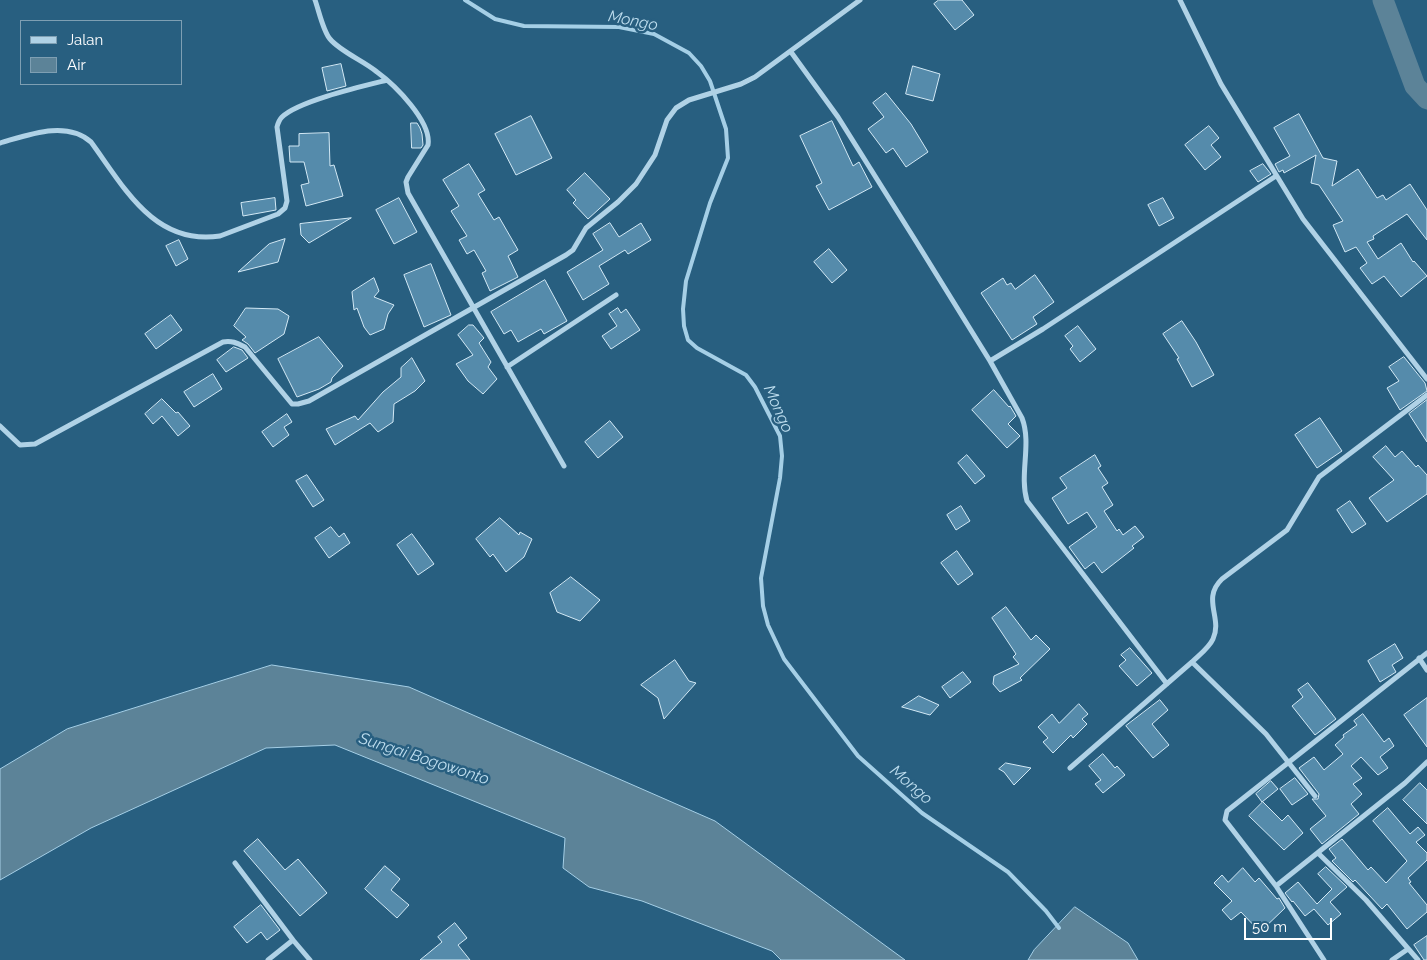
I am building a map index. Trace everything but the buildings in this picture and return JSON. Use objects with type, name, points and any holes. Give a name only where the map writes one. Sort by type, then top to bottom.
[{"type":"street","points":[[315,0],[330,39],[387,80],[421,118],[426,127],[429,139],[426,150],[406,182],[408,193],[564,466]]},
{"type":"street","points":[[0,426],[20,445],[34,444],[228,341],[239,343],[244,347],[288,401],[292,404],[304,403],[573,250],[586,228],[618,202],[636,184],[655,155],[667,120],[676,108],[689,100],[741,84],[791,52],[860,0]]},
{"type":"street","points":[[1180,0],[1221,84],[1303,219],[1427,379]]},
{"type":"street","points":[[791,52],[838,117],[990,361],[1022,418],[1024,425],[1026,501],[1167,684]]},
{"type":"street","points":[[0,143],[49,131],[64,130],[80,134],[91,142],[141,209],[168,229],[211,238],[278,214],[285,208],[287,201],[277,127],[283,116],[307,103],[387,80]]},
{"type":"street","points":[[990,361],[1044,329],[1276,176]]},
{"type":"street","points":[[507,367],[616,295]]},
{"type":"street","points":[[1070,768],[1208,646],[1214,636],[1216,626],[1212,597],[1213,591],[1219,582],[1287,530],[1319,477],[1427,395]]},
{"type":"street","points":[[1324,960],[1276,886],[1225,820],[1227,811],[1418,658],[1427,653]]},
{"type":"street","points":[[1418,658],[1427,670]]},
{"type":"street","points":[[1192,662],[1249,716],[1290,762],[1315,796]]},
{"type":"street","points":[[1276,886],[1405,783],[1427,762]]},
{"type":"street","points":[[1318,853],[1366,900],[1418,960]]},
{"type":"street","points":[[235,863],[310,960]]},
{"type":"street","points":[[268,960],[293,940]]},
{"type":"street","points":[[1392,960],[1408,949]]},
{"type":"water","name":"Sungai Bogowonto","points":[[272,665],[409,687],[715,821],[905,960],[781,960],[772,951],[642,901],[589,887],[563,868],[565,838],[335,745],[266,748],[91,828],[0,880],[0,769],[67,729]]},
{"type":"water","points":[[1075,907],[1128,943],[1138,960],[1028,960],[1034,950]]},
{"type":"waterway","name":"Mongo","points":[[465,0],[495,19],[524,26],[619,27],[654,34],[689,53],[701,66],[710,81],[726,129],[728,158],[710,203],[686,281],[683,309],[684,326],[688,340],[697,348],[746,375],[755,387],[780,436],[782,456],[780,478],[761,578],[763,606],[768,625],[784,659],[858,756],[922,813],[1008,872],[1046,911],[1059,928]]},
{"type":"waterway","points":[[1383,0],[1415,86],[1427,99]]}]
